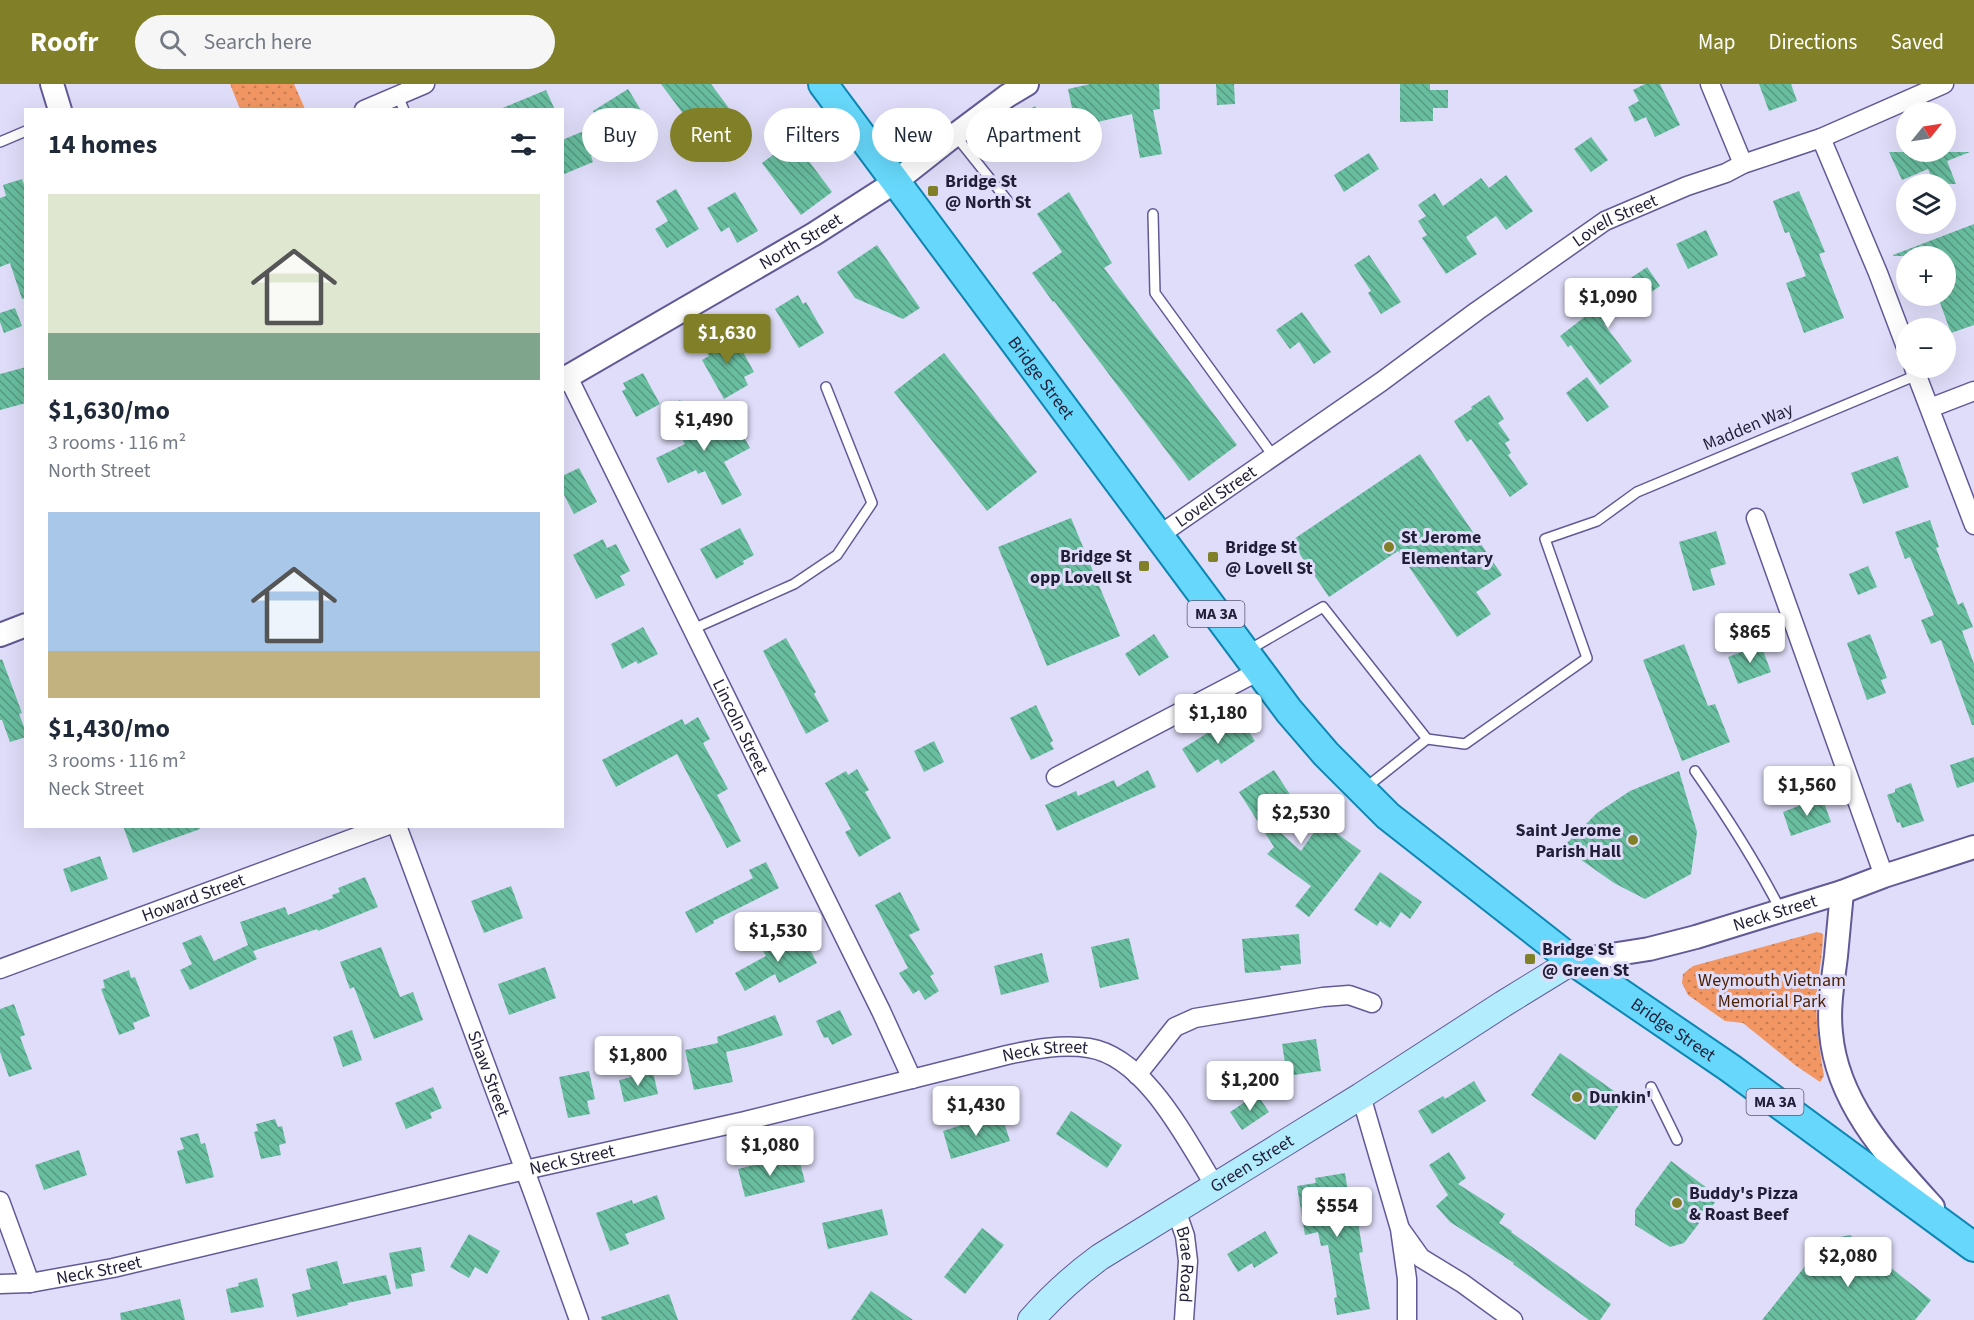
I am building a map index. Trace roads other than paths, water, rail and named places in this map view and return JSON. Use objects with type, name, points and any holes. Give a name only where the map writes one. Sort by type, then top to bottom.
[{"type":"main road","name":"Bridge Street","points":[[823,84],[1252,662],[1289,711],[1326,754],[1388,816],[1573,961],[1730,1068],[1967,1242]]},
{"type":"main road","name":"Green Street","points":[[1030,1320],[1076,1274],[1100,1257],[1362,1096],[1573,961]]},
{"type":"street","points":[[52,84],[59,108]]},
{"type":"street","points":[[375,108],[401,103],[426,84]]},
{"type":"street","name":"North Street","points":[[565,378],[814,234],[895,182],[1007,96],[1028,84]]},
{"type":"street","points":[[1710,84],[1743,164]]},
{"type":"street","name":"Lovell Street","points":[[1158,536],[1381,382],[1605,221],[1687,186],[1726,173],[1743,164],[1821,138],[1944,84]]},
{"type":"street","points":[[1821,138],[1896,321]]},
{"type":"street","name":"Lincoln Street","points":[[565,378],[693,629],[876,1000],[912,1079]]},
{"type":"street","points":[[1919,378],[1974,525]]},
{"type":"street","points":[[1930,408],[1974,391]]},
{"type":"street","points":[[1756,518],[1884,876]]},
{"type":"street","points":[[0,635],[24,627]]},
{"type":"street","points":[[1056,777],[1252,662]]},
{"type":"street","name":"Howard Street","points":[[0,969],[381,828]]},
{"type":"street","name":"Shaw Street","points":[[398,828],[579,1320]]},
{"type":"street","name":"Neck Street","points":[[1573,961],[1649,949],[1696,937],[1842,892],[1974,847]]},
{"type":"street","points":[[1842,892],[1831,1000],[1831,1033],[1839,1072],[1850,1100],[1868,1129],[1909,1180],[1967,1242]]},
{"type":"street","points":[[1137,1075],[1175,1027],[1195,1018],[1323,997],[1348,995],[1372,1003]]},
{"type":"street","name":"Neck Street","points":[[0,1284],[30,1283],[113,1268],[525,1170],[745,1121],[1045,1047],[1091,1048],[1116,1058],[1137,1075],[1169,1112],[1215,1186]]},
{"type":"street","points":[[1362,1096],[1400,1229],[1407,1279],[1407,1320]]},
{"type":"street","points":[[0,1201],[30,1283]]},
{"type":"street","name":"Brae Road","points":[[1176,1210],[1185,1236],[1188,1261],[1184,1320]]},
{"type":"street","points":[[1400,1229],[1421,1258],[1462,1283],[1513,1320]]},
{"type":"lane","points":[[0,142],[24,132]]},
{"type":"lane","points":[[955,135],[1008,200]]},
{"type":"lane","points":[[1153,214],[1155,293],[1274,457]]},
{"type":"lane","name":"Madden Way","points":[[1427,739],[1465,744],[1587,658],[1545,539],[1597,521],[1637,492],[1900,378]]},
{"type":"lane","points":[[693,629],[794,584],[837,555],[872,503],[826,387]]},
{"type":"lane","points":[[1252,662],[1323,607],[1427,739],[1362,790]]},
{"type":"lane","points":[[1695,771],[1731,822],[1760,869],[1780,911]]},
{"type":"lane","points":[[1651,1087],[1677,1140]]},
{"type":"place","name":"Bridge St @ North St","points":[[933,191]]},
{"type":"place","name":"St Jerome Elementary","points":[[1389,547]]},
{"type":"place","name":"Bridge St @ Lovell St","points":[[1213,557]]},
{"type":"place","name":"Bridge St opp Lovell St","points":[[1144,566]]},
{"type":"place","name":"Saint Jerome Parish Hall","points":[[1633,840]]},
{"type":"place","name":"Bridge St @ Green St","points":[[1530,959]]},
{"type":"place","name":"Dunkin'","points":[[1577,1097]]},
{"type":"place","name":"Buddy's Pizza & Roast Beef","points":[[1677,1203]]},
{"type":"park label","name":"Weymouth Vietnam Memorial Park","points":[[1772,990]]}]
